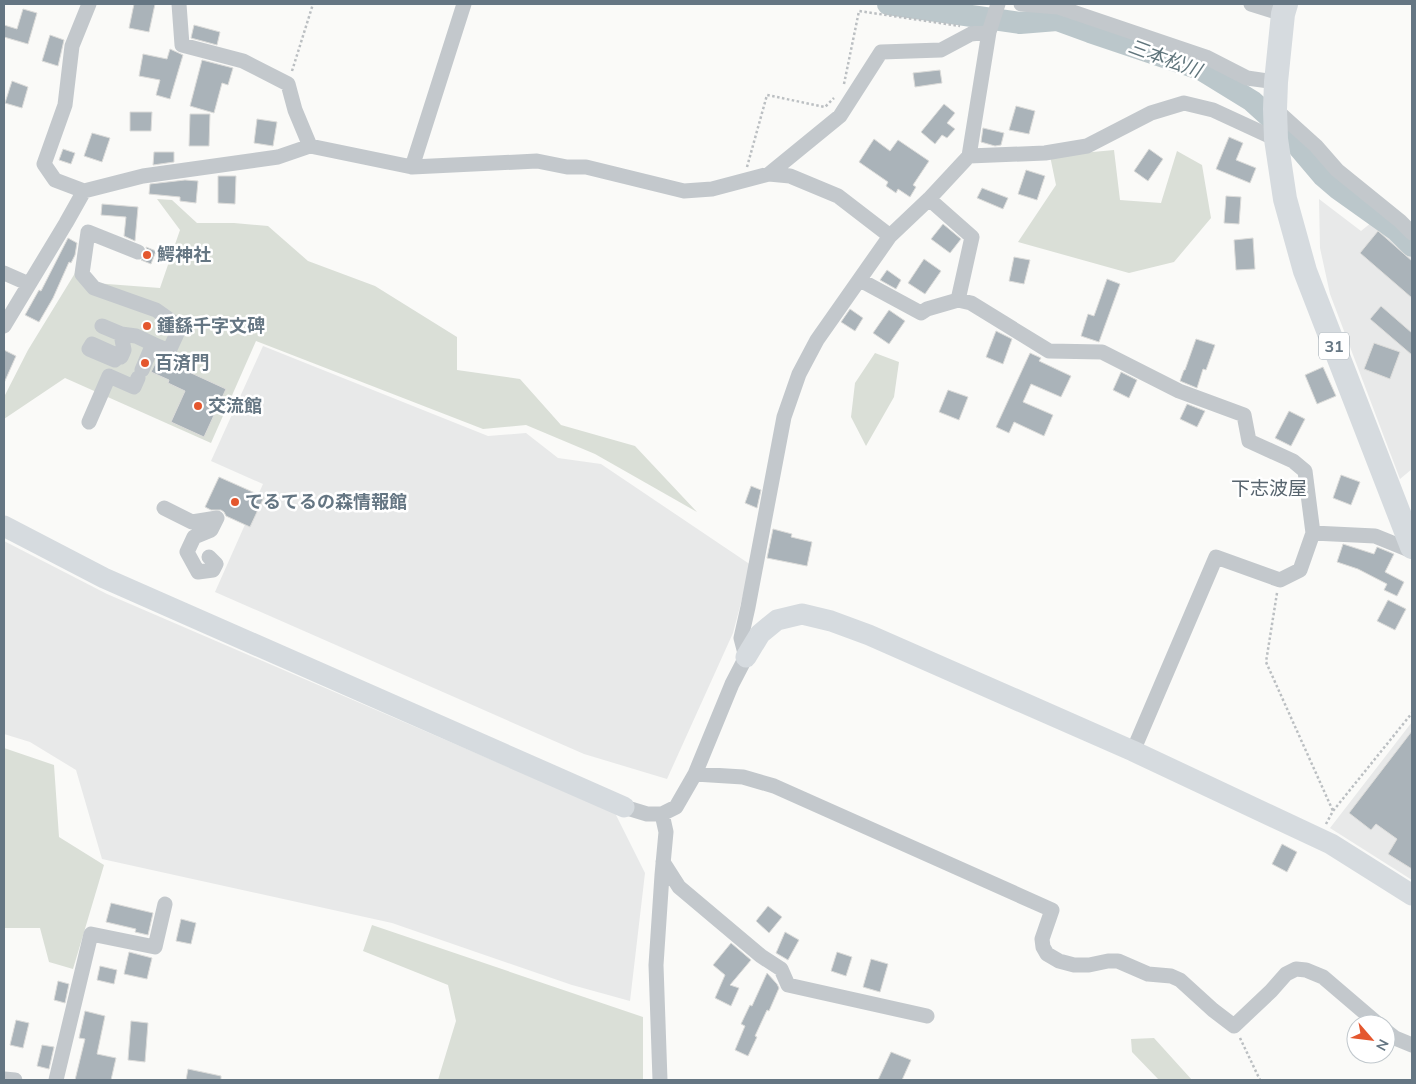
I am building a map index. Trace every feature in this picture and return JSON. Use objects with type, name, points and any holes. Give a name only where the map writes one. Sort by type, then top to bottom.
[{"type":"main road","name":"31","points":[[1284,9],[1275,109],[1276,139],[1285,199],[1304,272],[1412,547]]},
{"type":"street","points":[[89,4],[72,46],[65,105],[44,164],[55,180],[84,191],[143,176],[278,157],[310,146],[412,167],[536,161],[567,167],[586,167],[684,191],[712,189],[768,174],[790,176],[838,196],[890,236]]},
{"type":"street","points":[[179,4],[182,46],[244,61],[288,84],[295,110],[310,146]]},
{"type":"street","points":[[412,167],[464,4]]},
{"type":"street","points":[[746,657],[741,638],[784,417],[798,374],[817,340],[890,236],[929,199],[969,156],[989,32],[998,4]]},
{"type":"street","points":[[1021,4],[1058,7],[1206,57],[1246,78],[1276,82]]},
{"type":"street","points":[[1251,4],[1284,9]]},
{"type":"street","points":[[768,174],[840,116],[881,52],[941,50],[971,34],[989,32]]},
{"type":"street","points":[[969,156],[1045,153],[1087,146],[1151,113],[1184,102],[1213,110],[1276,139]]},
{"type":"street","points":[[1275,109],[1316,146],[1338,170],[1412,233]]},
{"type":"street","points":[[4,326],[29,284],[71,224],[84,191]]},
{"type":"street","points":[[929,199],[972,237],[958,300]]},
{"type":"street","points":[[102,326],[121,334],[136,336],[169,351],[180,327],[156,310],[94,288],[82,274],[88,232],[138,252]]},
{"type":"street","points":[[4,273],[29,284]]},
{"type":"street","points":[[860,280],[921,313],[927,309],[958,300],[971,303],[1050,350],[1102,352],[1179,391],[1244,415],[1248,441],[1293,460],[1305,471],[1313,533],[1300,570],[1280,580],[1216,557],[1133,751]]},
{"type":"street","points":[[115,360],[89,349],[92,344],[121,357],[124,350],[121,334]]},
{"type":"street","points":[[89,422],[109,376],[134,387],[153,344]]},
{"type":"street","points":[[164,508],[192,522],[217,518],[211,530],[194,538],[187,552],[198,572],[213,570],[216,564],[209,557]]},
{"type":"street","points":[[4,526],[104,578],[624,807],[647,814],[662,814],[676,807],[695,774],[732,684],[760,634],[777,620],[802,614],[831,621],[869,635],[1133,751],[1318,838],[1412,895]]},
{"type":"street","points":[[1313,533],[1375,536],[1412,551]]},
{"type":"street","points":[[695,774],[743,777],[774,786],[1052,910],[1042,939],[1043,947],[1047,954],[1059,961],[1074,965],[1089,965],[1108,961],[1118,962],[1148,974],[1171,976],[1180,980],[1234,1026],[1286,974],[1296,969],[1306,970],[1323,977],[1366,1014]]},
{"type":"street","points":[[660,1080],[656,965],[666,832],[662,814]]},
{"type":"street","points":[[663,862],[679,887],[761,956],[781,969],[788,985],[927,1016]]},
{"type":"street","points":[[56,1080],[90,934],[155,947],[165,904]]},
{"type":"street","points":[[1396,1038],[1412,1045]]},
{"type":"street","points":[[4,1079],[15,1080]]},
{"type":"path","points":[[288,84],[313,4]]},
{"type":"path","points":[[842,91],[859,11],[959,25],[971,34]]},
{"type":"path","points":[[744,180],[767,95],[825,107],[836,96]]},
{"type":"path","points":[[1280,580],[1266,662],[1333,811]]},
{"type":"path","points":[[1318,838],[1333,811],[1412,713]]},
{"type":"path","points":[[1234,1026],[1260,1080]]},
{"type":"shaded area","points":[[1114,150],[1120,200],[1161,203],[1177,151],[1202,165],[1211,218],[1174,262],[1129,273],[1018,242],[1056,185],[1050,156]]},
{"type":"shaded area","points":[[157,199],[172,200],[197,223],[234,223],[268,226],[308,261],[375,286],[457,337],[457,370],[520,379],[561,425],[635,446],[697,512],[595,454],[526,425],[483,429],[256,341],[211,443],[65,378],[4,419],[4,397],[28,350],[80,265],[94,283],[160,288],[180,230]]},
{"type":"shaded area","points":[[1319,199],[1361,231],[1382,214],[1412,241],[1412,469],[1400,479],[1330,294],[1320,248]]},
{"type":"shaded area","points":[[263,346],[488,436],[526,433],[558,458],[601,464],[751,565],[733,633],[667,779],[584,754],[215,592],[263,484],[211,461]]},
{"type":"shaded area","points":[[875,353],[899,362],[894,397],[866,446],[851,417],[855,383]]},
{"type":"shaded area","points":[[4,541],[107,594],[615,813],[645,873],[630,1001],[572,985],[392,923],[102,859],[76,770],[30,742],[4,734]]},
{"type":"shaded area","points":[[1412,722],[1412,880],[1330,828]]},
{"type":"shaded area","points":[[4,748],[54,765],[59,837],[104,865],[73,969],[49,962],[40,928],[4,928]]},
{"type":"shaded area","points":[[372,925],[643,1017],[643,1080],[438,1080],[456,1021],[448,985],[363,951]]},
{"type":"shaded area","points":[[1154,1038],[1192,1080],[1159,1080],[1132,1052],[1131,1039]]},
{"type":"building","points":[[134,4],[155,4],[149,32],[129,28]]},
{"type":"building","points":[[23,9],[37,13],[28,44],[4,37],[4,25],[17,29]]},
{"type":"building","points":[[194,25],[220,32],[217,45],[191,38]]},
{"type":"building","points":[[50,35],[64,40],[58,66],[42,61]]},
{"type":"building","points":[[170,49],[183,55],[170,99],[156,95],[160,80],[139,76],[143,54],[167,59]]},
{"type":"building","points":[[202,60],[233,68],[228,85],[222,83],[214,113],[190,106]]},
{"type":"building","points":[[940,70],[942,83],[915,87],[913,73]]},
{"type":"building","points":[[12,81],[28,87],[22,108],[5,103]]},
{"type":"building","points":[[944,104],[955,113],[947,123],[955,129],[947,138],[942,135],[935,144],[921,132]]},
{"type":"building","points":[[1016,106],[1035,111],[1029,134],[1009,130]]},
{"type":"building","points":[[130,112],[152,112],[151,131],[130,131]]},
{"type":"building","points":[[190,114],[210,114],[209,146],[189,146]]},
{"type":"building","points":[[257,119],[277,122],[273,146],[254,143]]},
{"type":"building","points":[[983,128],[1004,133],[1001,145],[995,146],[981,142]]},
{"type":"building","points":[[92,133],[110,138],[102,162],[84,156]]},
{"type":"building","points":[[1229,137],[1243,143],[1236,160],[1256,168],[1250,183],[1216,169]]},
{"type":"building","points":[[874,139],[890,151],[898,140],[929,161],[913,185],[916,187],[910,197],[898,189],[896,193],[886,186],[888,182],[859,162]]},
{"type":"building","points":[[63,149],[75,153],[71,164],[59,160]]},
{"type":"building","points":[[1149,149],[1163,159],[1148,181],[1134,171]]},
{"type":"building","points":[[154,152],[174,152],[174,162],[153,165]]},
{"type":"building","points":[[1026,170],[1045,176],[1037,200],[1018,194]]},
{"type":"building","points":[[218,176],[236,176],[235,204],[218,203]]},
{"type":"building","points":[[185,180],[198,181],[196,203],[180,201],[180,197],[149,194],[150,184]]},
{"type":"building","points":[[982,188],[1008,198],[1003,209],[977,198]]},
{"type":"building","points":[[1226,196],[1241,197],[1239,224],[1224,223]]},
{"type":"building","points":[[102,204],[138,207],[135,241],[124,236],[126,217],[101,215]]},
{"type":"building","points":[[943,224],[961,239],[950,253],[931,239]]},
{"type":"building","points":[[1378,231],[1412,261],[1412,298],[1360,253]]},
{"type":"building","points":[[68,238],[77,243],[75,255],[71,263],[69,262],[53,298],[39,322],[25,315],[39,290],[41,291]]},
{"type":"building","points":[[1253,238],[1255,269],[1236,270],[1234,240]]},
{"type":"building","name":"鰐神社","points":[[146,247],[156,251],[151,264],[141,260],[147,255]]},
{"type":"building","points":[[1014,257],[1030,260],[1024,284],[1009,281]]},
{"type":"building","points":[[924,259],[941,271],[925,294],[908,283]]},
{"type":"building","points":[[887,270],[901,280],[896,289],[880,280]]},
{"type":"building","points":[[1107,279],[1120,284],[1099,342],[1081,336],[1088,314],[1094,316]]},
{"type":"building","points":[[1381,306],[1412,333],[1412,355],[1370,319]]},
{"type":"building","points":[[850,309],[863,318],[855,331],[841,322]]},
{"type":"building","points":[[889,310],[905,321],[889,344],[873,333]]},
{"type":"building","points":[[996,331],[1012,339],[1003,364],[986,357]]},
{"type":"building","points":[[1196,339],[1215,345],[1206,370],[1203,369],[1197,388],[1180,381]]},
{"type":"building","points":[[1374,343],[1400,352],[1390,379],[1364,369]]},
{"type":"building","points":[[4,350],[16,356],[4,383]]},
{"type":"building","points":[[1030,353],[1041,358],[1039,361],[1071,376],[1061,397],[1031,384],[1023,402],[1053,415],[1044,436],[1014,422],[1009,433],[996,427]]},
{"type":"building","name":"交流館","points":[[156,362],[174,370],[176,366],[226,389],[204,437],[171,422],[185,391],[168,383],[169,380],[151,372]]},
{"type":"building","points":[[1323,367],[1336,396],[1317,404],[1305,375]]},
{"type":"building","points":[[1121,372],[1137,380],[1129,398],[1113,390]]},
{"type":"building","points":[[948,390],[968,397],[959,420],[939,412]]},
{"type":"building","points":[[1187,404],[1205,411],[1197,427],[1180,419]]},
{"type":"building","points":[[1289,411],[1305,419],[1291,446],[1275,438]]},
{"type":"building","points":[[1341,475],[1360,482],[1351,505],[1333,498]]},
{"type":"building","name":"てるてるの森情報館","points":[[219,477],[264,497],[250,527],[226,516],[221,510],[211,510],[205,507]]},
{"type":"building","points":[[751,486],[761,490],[757,508],[745,503]]},
{"type":"building","points":[[773,529],[792,534],[791,537],[812,542],[807,566],[767,558]]},
{"type":"building","points":[[1343,544],[1374,554],[1377,547],[1394,554],[1385,572],[1404,582],[1397,596],[1384,590],[1387,584],[1358,569],[1337,562]]},
{"type":"building","points":[[1388,600],[1406,609],[1395,630],[1377,621]]},
{"type":"building","points":[[1412,731],[1412,869],[1388,854],[1397,839],[1376,824],[1371,830],[1349,813]]},
{"type":"building","points":[[1282,844],[1297,852],[1287,872],[1272,864]]},
{"type":"building","points":[[111,903],[153,913],[148,935],[135,932],[136,929],[106,922]]},
{"type":"building","points":[[768,906],[782,917],[769,933],[756,921]]},
{"type":"building","points":[[181,919],[196,923],[191,944],[176,941]]},
{"type":"building","points":[[785,932],[799,940],[788,960],[776,953]]},
{"type":"building","points":[[731,943],[751,960],[730,985],[739,988],[731,1006],[715,998],[725,975],[713,965]]},
{"type":"building","points":[[129,952],[152,958],[147,979],[124,974]]},
{"type":"building","points":[[837,952],[852,957],[846,976],[831,971]]},
{"type":"building","points":[[871,959],[888,964],[880,992],[863,987]]},
{"type":"building","points":[[100,966],[117,970],[114,984],[97,980]]},
{"type":"building","points":[[767,973],[779,988],[755,1036],[757,1037],[748,1056],[735,1050],[745,1026],[741,1024],[750,1005],[752,1006]]},
{"type":"building","points":[[58,981],[69,984],[65,1003],[54,1000]]},
{"type":"building","points":[[85,1011],[105,1016],[97,1054],[116,1058],[111,1080],[75,1080],[85,1039],[79,1038]]},
{"type":"building","points":[[16,1020],[29,1023],[23,1048],[10,1045]]},
{"type":"building","points":[[131,1021],[148,1023],[145,1062],[128,1060]]},
{"type":"building","points":[[42,1045],[54,1047],[49,1069],[37,1066]]},
{"type":"building","points":[[891,1052],[911,1060],[902,1080],[878,1080]]},
{"type":"building","points":[[188,1069],[221,1076],[221,1080],[186,1080]]},
{"type":"waterway","name":"三本松川","points":[[888,4],[1020,23],[1057,20],[1200,69],[1252,101],[1284,130],[1323,176],[1396,230],[1412,246]]},
{"type":"place","name":"鰐神社","points":[[147,255]]},
{"type":"place","name":"鍾繇千字文碑","points":[[147,326]]},
{"type":"place","name":"百済門","points":[[145,363]]},
{"type":"place","name":"交流館","points":[[198,406]]},
{"type":"place","name":"てるてるの森情報館","points":[[235,502]]},
{"type":"district","name":"下志波屋","points":[[1269,488]]}]
